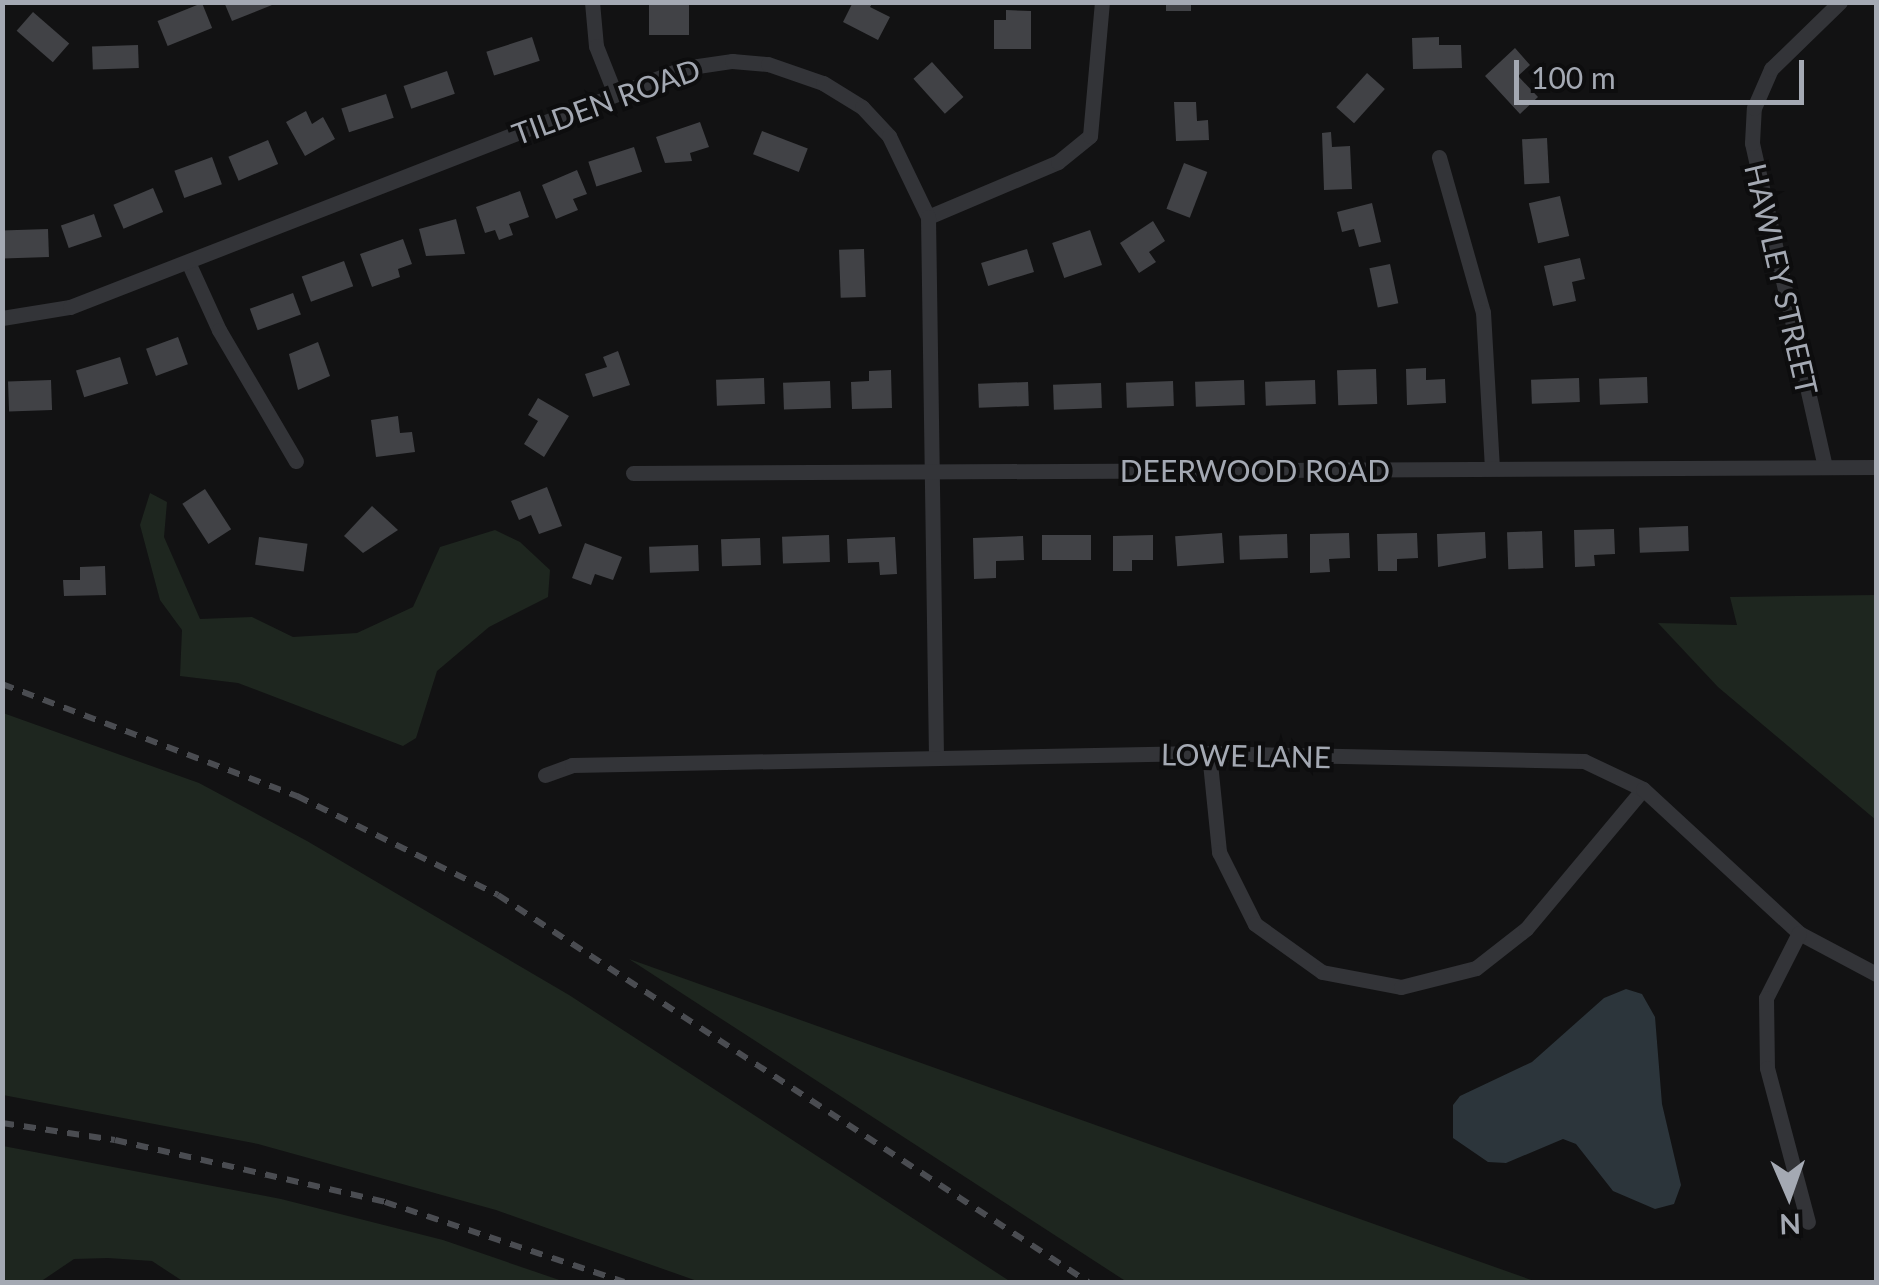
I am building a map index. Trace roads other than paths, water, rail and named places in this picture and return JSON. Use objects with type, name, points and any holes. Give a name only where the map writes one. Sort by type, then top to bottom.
[{"type":"street","points":[[592,2],[596,46],[615,94]]},
{"type":"street","points":[[928,217],[1058,162],[1090,136],[1102,2]]},
{"type":"street","name":"HAWLEY STREET","points":[[1825,468],[1752,143],[1754,108],[1771,69],[1840,2]]},
{"type":"street","name":"TILDEN ROAD","points":[[2,318],[70,308],[615,94],[705,63],[750,62],[797,72],[873,117],[903,156],[928,217],[936,758]]},
{"type":"street","points":[[1439,157],[1483,312],[1492,468]]},
{"type":"street","points":[[188,262],[218,330],[296,461]]},
{"type":"street","name":"DEERWOOD ROAD","points":[[633,474],[1876,467]]},
{"type":"street","points":[[1210,753],[1219,852],[1255,924],[1322,972],[1400,986],[1476,968],[1526,929],[1643,789]]},
{"type":"street","name":"LOWE LANE","points":[[545,775],[572,765],[1210,753],[1584,760],[1643,789],[1799,933],[1876,974]]},
{"type":"street","points":[[1799,933],[1766,998],[1767,1068],[1808,1222]]},
{"type":"railway","points":[[2,684],[297,796],[498,895],[1088,1282]]},
{"type":"railway","points":[[2,1123],[115,1140],[385,1202],[624,1282]]}]
